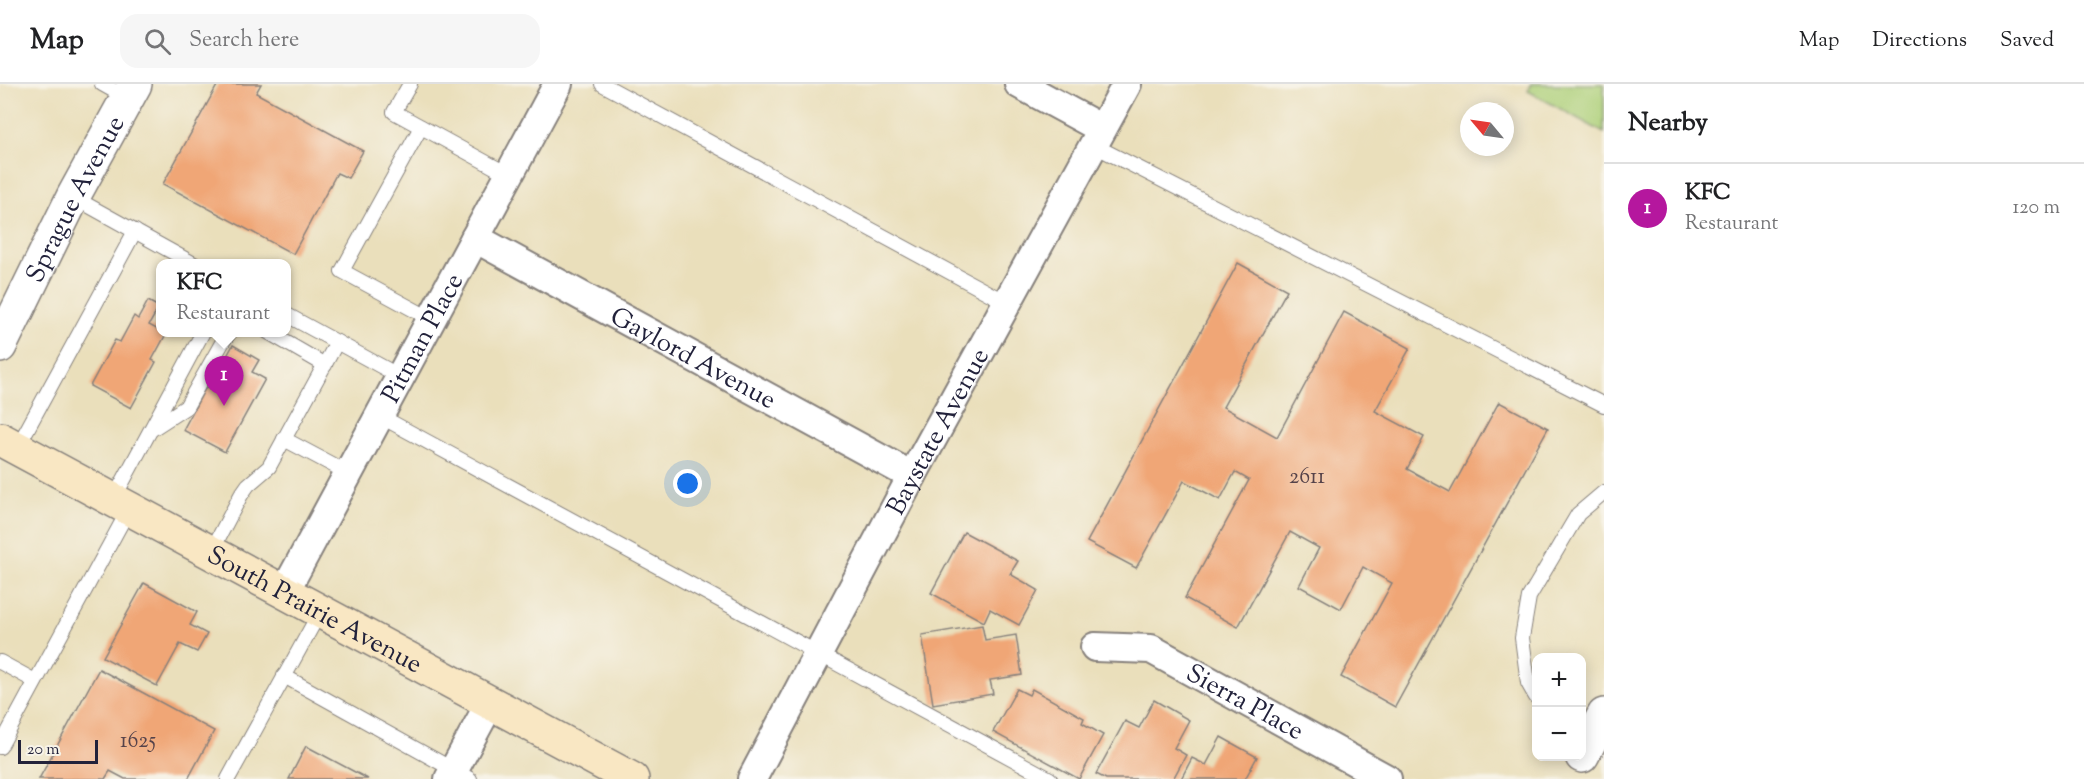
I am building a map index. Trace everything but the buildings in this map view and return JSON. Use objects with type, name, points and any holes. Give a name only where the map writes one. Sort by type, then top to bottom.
[{"type":"main road","name":"South Prairie Avenue","points":[[9,444],[632,779]]},
{"type":"street","name":"Pitman Place","points":[[285,591],[558,84]]},
{"type":"street","points":[[1019,84],[1097,137]]},
{"type":"street","name":"Baystate Avenue","points":[[752,779],[912,476],[1127,84]]},
{"type":"street","name":"Sprague Avenue","points":[[0,346],[73,197],[121,89]]},
{"type":"street","name":"Gaylord Avenue","points":[[475,238],[912,476]]},
{"type":"street","name":"Sierra Place","points":[[1095,647],[1151,649],[1387,779]]},
{"type":"street","points":[[457,776],[490,702]]},
{"type":"street","points":[[1586,743],[1604,715]]},
{"type":"street","points":[[1569,779],[1577,761]]},
{"type":"lane","points":[[410,84],[394,112],[509,175]]},
{"type":"lane","points":[[602,84],[1007,303]]},
{"type":"lane","points":[[421,127],[342,271],[431,319]]},
{"type":"lane","points":[[1097,137],[1604,405]]},
{"type":"lane","points":[[73,197],[185,259]]},
{"type":"lane","points":[[9,444],[135,231]]},
{"type":"lane","points":[[291,317],[399,376]]},
{"type":"lane","points":[[0,747],[35,681],[121,504],[150,430],[201,337]]},
{"type":"lane","points":[[150,430],[186,406],[227,337]]},
{"type":"lane","points":[[275,337],[325,365]]},
{"type":"lane","points":[[211,552],[241,495],[248,485],[269,467],[337,342]]},
{"type":"lane","points":[[378,415],[1050,779]]},
{"type":"lane","points":[[284,439],[348,473]]},
{"type":"lane","points":[[1532,690],[1528,683],[1522,638],[1529,597],[1578,514],[1604,492]]},
{"type":"lane","points":[[228,779],[321,610]]},
{"type":"lane","points":[[0,662],[35,681]]},
{"type":"lane","points":[[284,676],[457,776]]},
{"type":"green space","points":[[1531,84],[1604,84],[1604,133],[1528,91]]},
{"type":"place","name":"KFC","points":[[224,406]]}]
